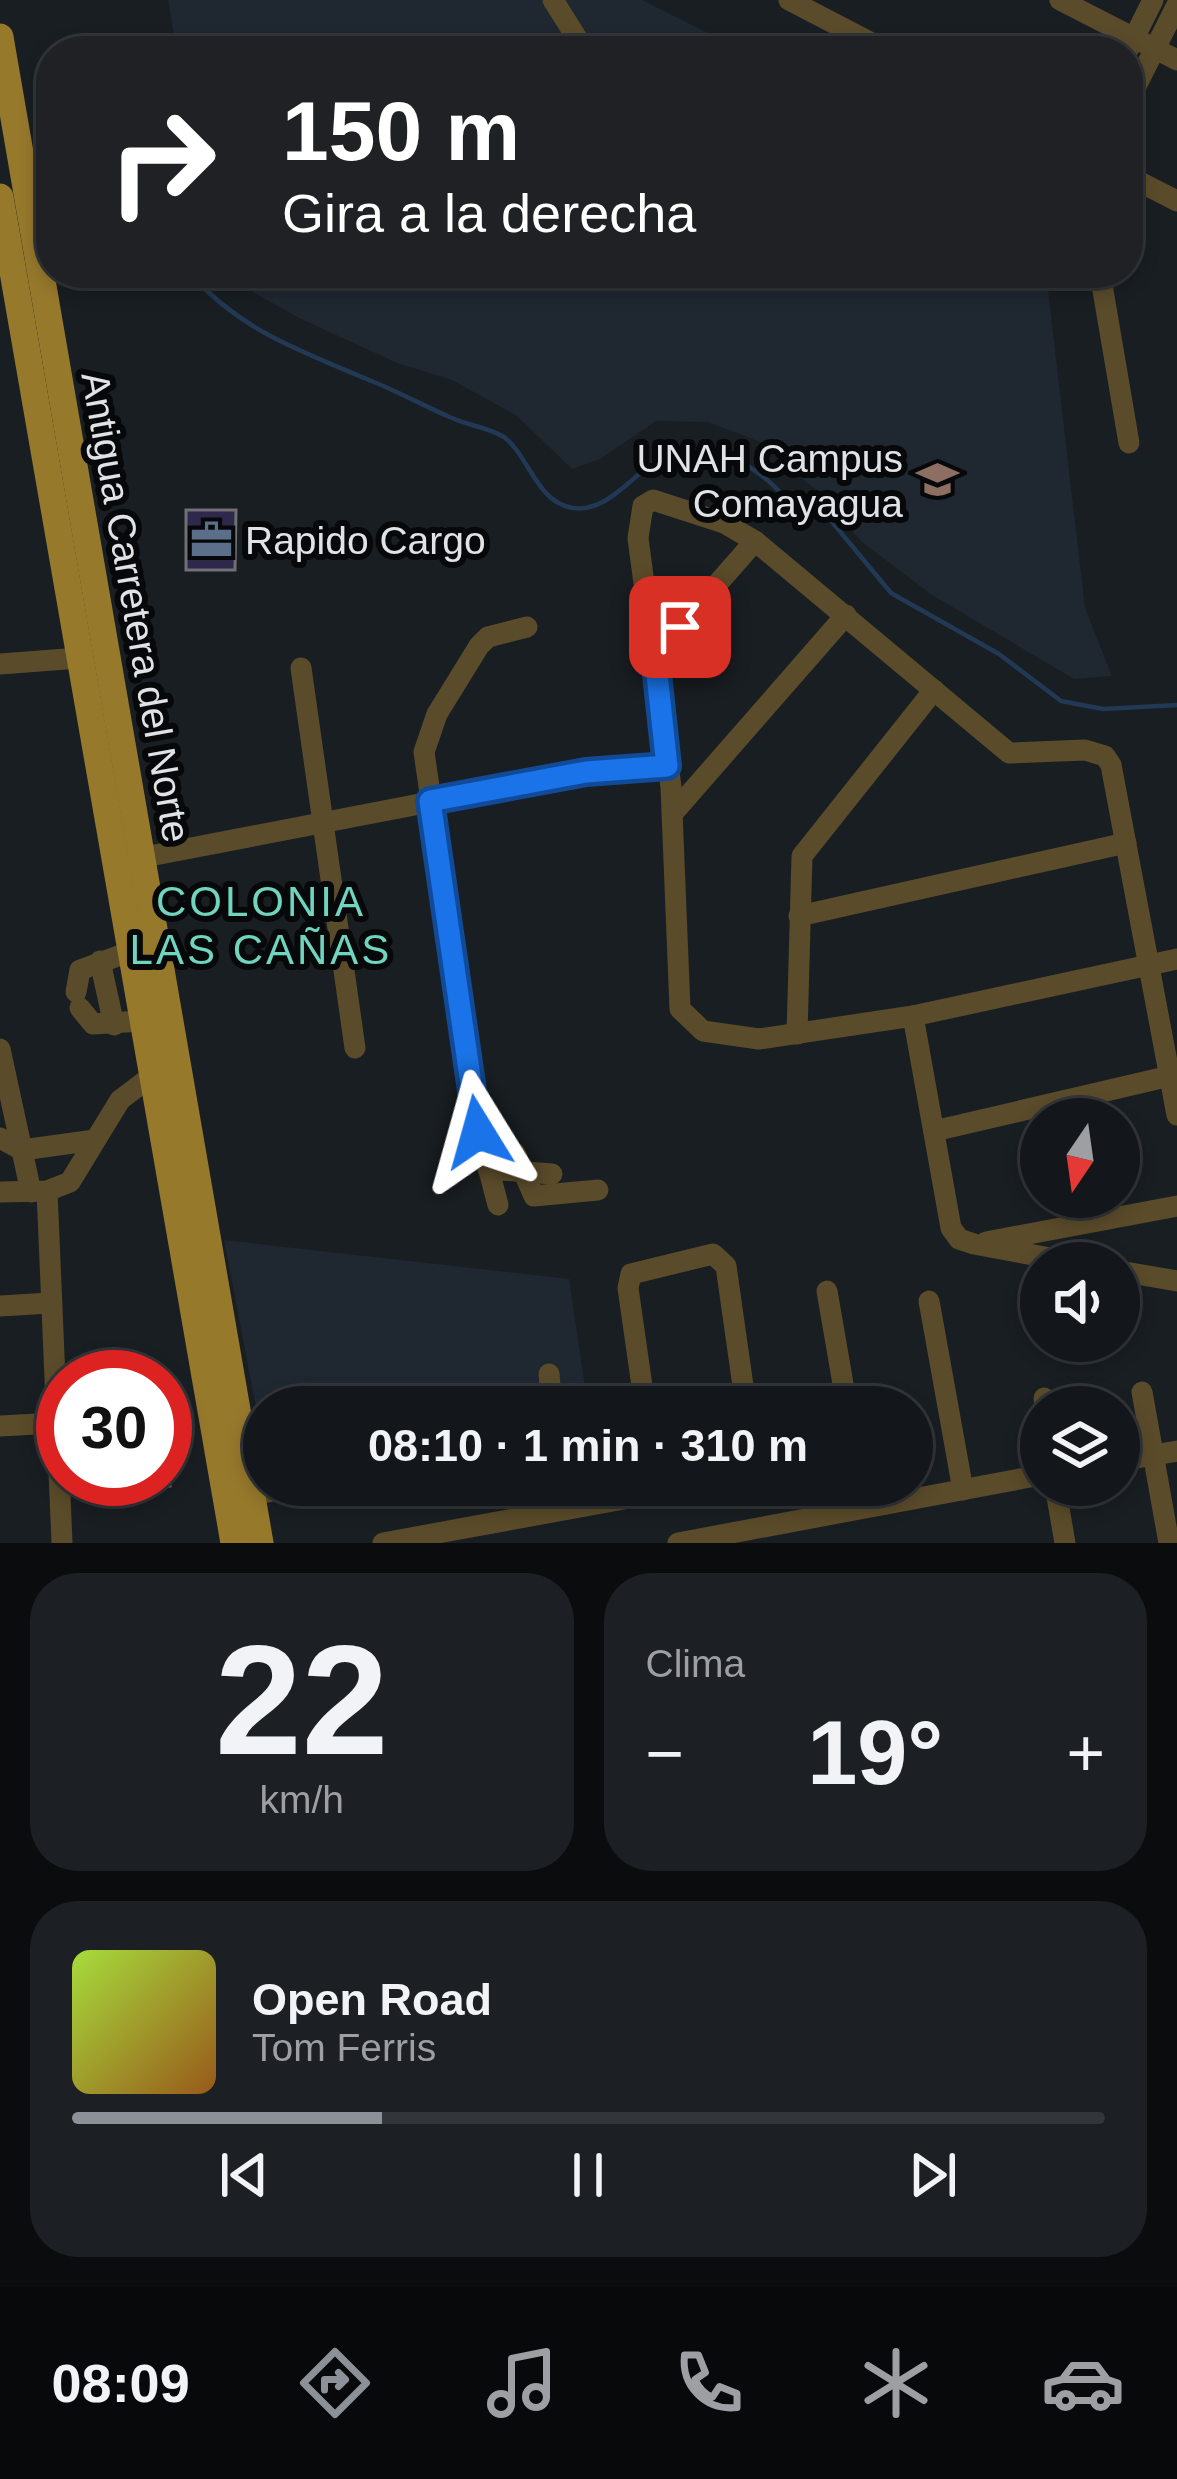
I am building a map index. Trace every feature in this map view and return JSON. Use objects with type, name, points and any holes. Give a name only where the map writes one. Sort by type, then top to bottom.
[{"type":"main road","name":"Antigua Carretera del Norte","points":[[0,37],[36,250]]},
{"type":"main road","name":"Antigua Carretera del Norte","points":[[0,196],[9,307],[80,658],[129,952],[127,1023],[152,1076],[234,1543]]},
{"type":"main road","name":"Antigua Carretera del Norte","points":[[42,288],[243,1445]]},
{"type":"main road","name":"Antigua Carretera del Norte","points":[[254,1506],[260,1543]]},
{"type":"street","points":[[553,0],[576,36]]},
{"type":"street","points":[[789,0],[858,36]]},
{"type":"street","points":[[1060,0],[1117,36]]},
{"type":"street","points":[[1135,36],[1153,0]]},
{"type":"street","points":[[1143,73],[1177,5]]},
{"type":"street","points":[[1143,47],[1177,60]]},
{"type":"street","points":[[1143,184],[1177,202]]},
{"type":"street","points":[[1103,288],[1129,443]]},
{"type":"street","points":[[1177,959],[1149,965],[913,1016],[797,1034],[729,1037],[703,1031],[680,1010],[673,813],[638,538],[643,506],[653,500],[724,523],[755,541],[1010,753],[1084,750],[1105,756],[1126,842],[1149,965],[1170,1076],[1177,1115]]},
{"type":"street","points":[[655,656],[755,541]]},
{"type":"street","points":[[673,813],[846,615]]},
{"type":"street","points":[[498,1205],[488,1168],[424,752],[437,714],[488,637],[527,627]]},
{"type":"street","points":[[0,664],[80,658]]},
{"type":"street","points":[[301,668],[319,823],[355,1048]]},
{"type":"street","points":[[797,1034],[802,856],[934,690]]},
{"type":"street","points":[[139,858],[586,772],[667,766]]},
{"type":"street","points":[[799,916],[1126,842]]},
{"type":"street","points":[[100,961],[127,1023],[92,1024],[78,1000],[80,970],[100,961],[129,952]]},
{"type":"street","points":[[913,1016],[951,1228],[958,1239],[1020,1252]]},
{"type":"street","points":[[0,1049],[22,1150],[39,1191],[52,1350]]},
{"type":"street","points":[[0,1192],[39,1191],[70,1182],[128,1091],[152,1076]]},
{"type":"street","points":[[934,1131],[1170,1076]]},
{"type":"street","points":[[0,1138],[22,1150],[95,1140]]},
{"type":"street","points":[[488,1168],[518,1162],[552,1174]]},
{"type":"street","points":[[518,1162],[534,1196],[598,1190]]},
{"type":"street","points":[[974,1244],[1177,1206]]},
{"type":"street","points":[[642,1386],[628,1288],[631,1274],[713,1254],[726,1266],[743,1386]]},
{"type":"street","points":[[1140,1274],[1177,1281]]},
{"type":"street","points":[[826,1292],[843,1386]]},
{"type":"street","points":[[929,1301],[963,1490]]},
{"type":"street","points":[[0,1306],[50,1303]]},
{"type":"street","points":[[549,1374],[550,1386]]},
{"type":"street","points":[[1142,1392],[1169,1543]]},
{"type":"street","points":[[0,1426],[36,1424]]},
{"type":"street","points":[[1140,1457],[1177,1450]]},
{"type":"street","points":[[933,1492],[1020,1479]]},
{"type":"street","points":[[60,1506],[62,1543]]},
{"type":"street","points":[[383,1543],[571,1506]]},
{"type":"street","points":[[678,1543],[823,1506]]},
{"type":"street","points":[[1059,1506],[1066,1543]]},
{"type":"shaded area","points":[[168,0],[642,0],[714,36],[174,36]]},
{"type":"shaded area","name":"UNAH Campus Comayagua","points":[[246,288],[1048,288],[1085,608],[1112,676],[1074,679],[932,595],[862,542],[817,491],[760,442],[708,422],[656,421],[600,459],[572,469],[517,416],[452,380],[397,363]]},
{"type":"shaded area","points":[[224,1240],[569,1279],[585,1386],[252,1386]]},
{"type":"building","name":"Rapido Cargo","points":[[186,510],[236,510],[235,570],[186,570]]},
{"type":"waterway","points":[[204,288],[272,337],[504,437],[542,488],[561,504],[573,508],[597,505],[649,466],[678,453],[697,451],[735,459],[768,480],[793,509],[828,517],[891,593],[999,654],[1061,701],[1103,709],[1177,705]]},
{"type":"place","name":"UNAH Campus Comayagua","points":[[937,480]]},
{"type":"place","name":"Rapido Cargo","points":[[211,540]]},
{"type":"district","name":"COLONIA LAS CAÑAS","points":[[261,925]]},
{"type":"route","points":[[478,1132],[430,801],[586,772],[667,766],[655,656],[680,627]]}]
